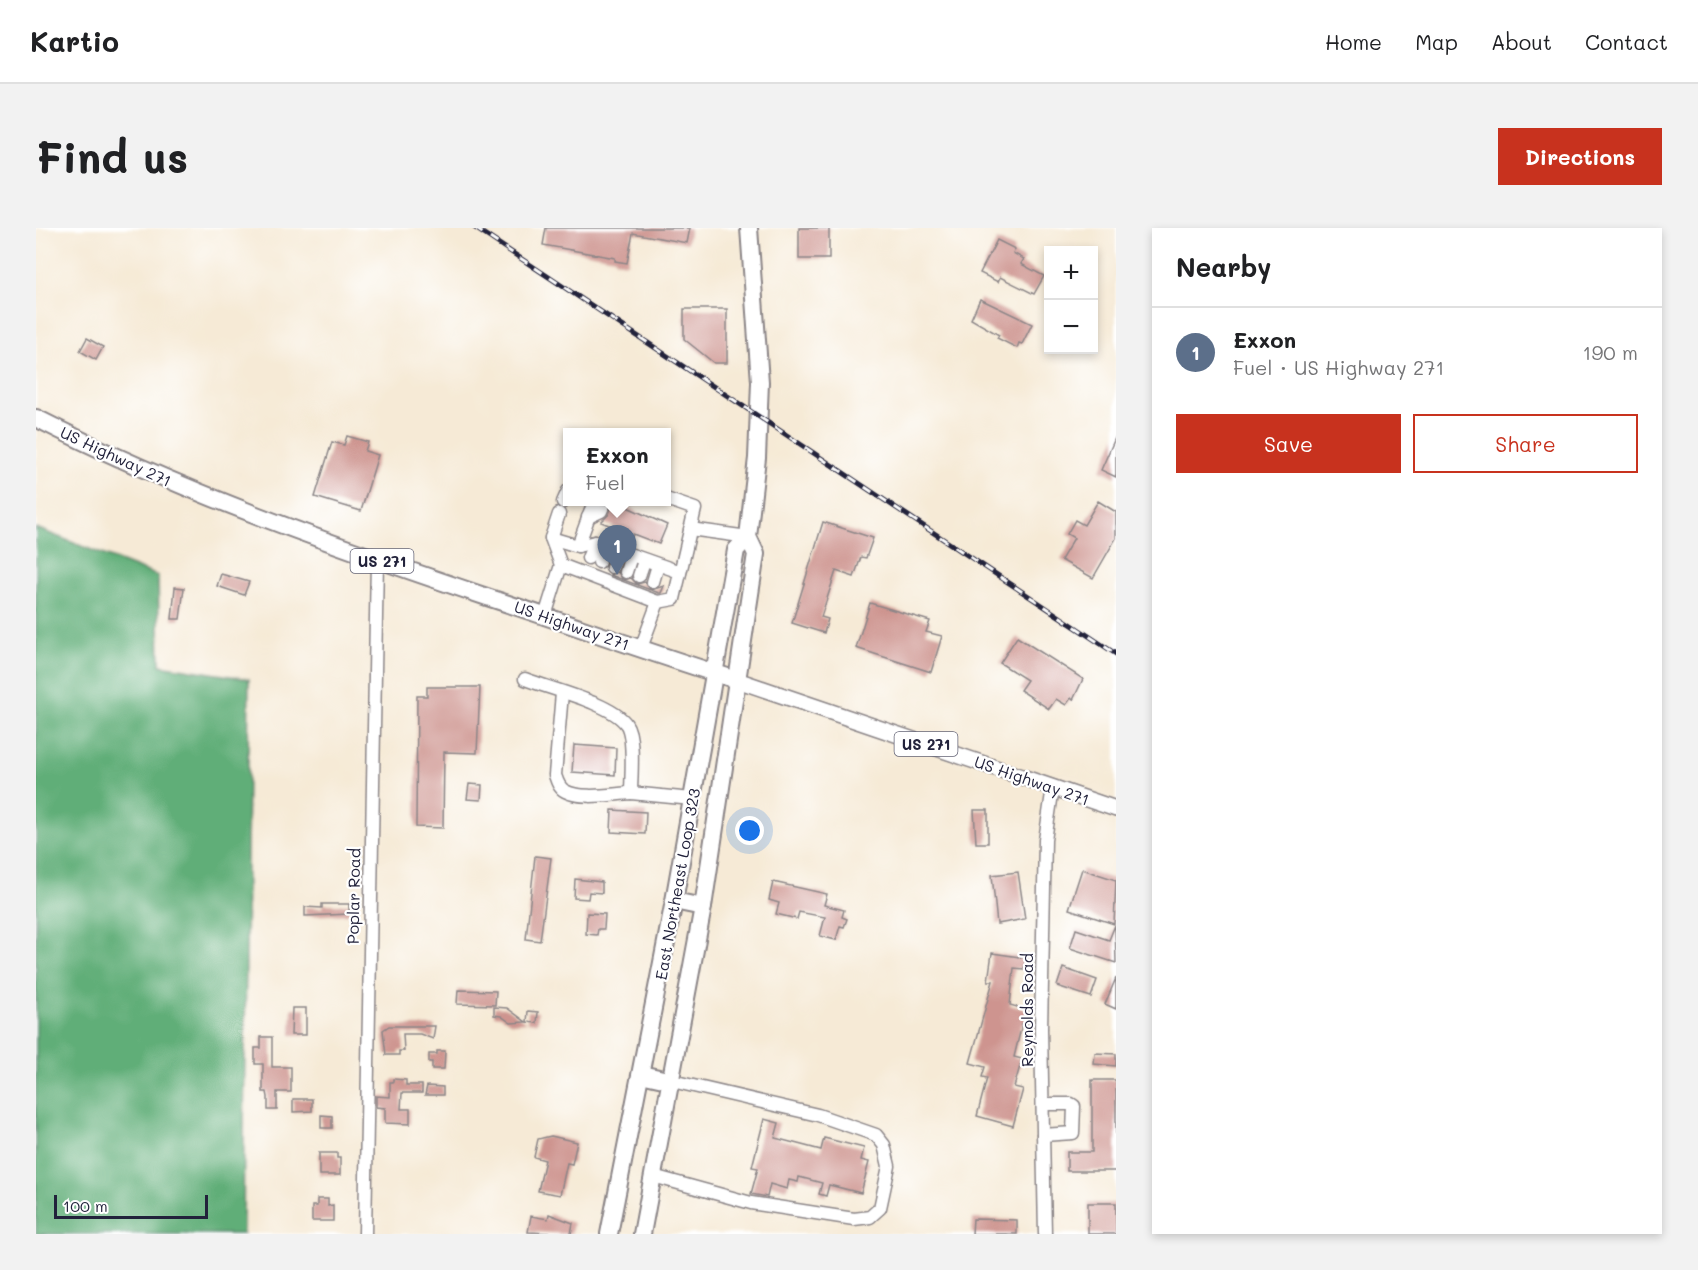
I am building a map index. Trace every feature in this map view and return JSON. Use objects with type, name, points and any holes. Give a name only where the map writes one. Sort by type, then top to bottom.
[{"type":"highway","name":"East Northeast Loop 323","points":[[642,1234],[703,907],[756,554],[748,537],[757,458],[760,392],[758,332],[749,228]]},
{"type":"highway","name":"US Highway 271","points":[[36,418],[92,446],[197,492],[377,560],[737,680]]},
{"type":"highway","name":"East Northeast Loop 323","points":[[609,1234],[693,799],[736,550],[748,537]]},
{"type":"highway","points":[[674,901],[703,907]]},
{"type":"highway","points":[[641,1074],[672,1081]]},
{"type":"main road","name":"US Highway 271","points":[[737,680],[1116,809]]},
{"type":"street","points":[[561,565],[591,569],[636,585],[652,594],[674,599],[694,509],[671,501]]},
{"type":"street","points":[[545,616],[561,565],[551,538],[563,502]]},
{"type":"street","points":[[578,546],[592,506]]},
{"type":"street","points":[[588,517],[601,511],[603,506]]},
{"type":"street","points":[[690,529],[748,537]]},
{"type":"street","points":[[551,538],[578,546],[600,544],[680,572]]},
{"type":"street","points":[[591,569],[600,544]]},
{"type":"street","points":[[609,576],[619,552]]},
{"type":"street","points":[[623,581],[631,556]]},
{"type":"street","name":"Poplar Road","points":[[365,1234],[377,560]]},
{"type":"street","points":[[636,585],[644,561]]},
{"type":"street","points":[[641,648],[658,565]]},
{"type":"street","points":[[525,680],[605,709],[627,725],[630,736],[631,794]]},
{"type":"street","points":[[562,693],[555,775],[558,785],[565,791],[583,795],[631,794],[693,799]]},
{"type":"street","name":"Reynolds Road","points":[[1045,1234],[1042,1104],[1045,829],[1053,788]]},
{"type":"street","points":[[653,1176],[751,1203],[854,1219],[870,1217],[880,1208],[889,1166],[884,1145],[876,1135],[818,1115],[672,1081]]},
{"type":"street","points":[[1042,1104],[1071,1104],[1074,1106],[1073,1133],[1043,1135]]},
{"type":"green space","points":[[36,528],[158,576],[160,665],[249,679],[243,1234],[36,1234]]},
{"type":"building","points":[[546,228],[690,228],[687,243],[633,233],[627,263],[615,261],[615,258],[543,245]]},
{"type":"building","points":[[799,228],[829,228],[829,259],[799,259]]},
{"type":"building","points":[[997,240],[1015,249],[1013,253],[1024,259],[1021,264],[1044,276],[1034,294],[1000,277],[998,282],[980,273]]},
{"type":"building","points":[[980,299],[1032,324],[1022,344],[1019,343],[1017,348],[997,338],[999,335],[971,319]]},
{"type":"building","points":[[684,309],[727,309],[727,363],[714,363],[684,339]]},
{"type":"building","points":[[87,338],[103,347],[96,360],[80,351]]},
{"type":"building","points":[[347,436],[368,442],[365,451],[378,455],[361,511],[315,497],[332,442],[344,445]]},
{"type":"building","points":[[1116,436],[1116,477],[1101,470]]},
{"type":"building","points":[[1098,501],[1116,512],[1116,538],[1093,578],[1061,560],[1074,538],[1067,534],[1075,520],[1084,525]]},
{"type":"building","points":[[611,506],[625,506],[667,525],[659,544],[633,534],[631,539],[621,535],[622,530],[601,522],[609,514]]},
{"type":"building","points":[[823,522],[873,538],[866,558],[861,557],[854,577],[836,571],[821,617],[828,619],[824,633],[792,623]]},
{"type":"building","points":[[618,572],[623,580],[610,575]]},
{"type":"building","points":[[221,574],[249,582],[244,595],[217,586]]},
{"type":"building","points":[[631,578],[637,584],[645,582],[651,590],[664,586],[659,593],[623,580]]},
{"type":"building","points":[[175,587],[184,588],[180,619],[172,619]]},
{"type":"building","points":[[870,603],[930,621],[926,632],[942,636],[931,672],[856,648]]},
{"type":"building","points":[[1017,637],[1083,679],[1073,700],[1071,698],[1066,705],[1056,699],[1049,709],[1020,690],[1027,680],[1000,663]]},
{"type":"building","points":[[427,687],[480,687],[477,753],[444,752],[443,828],[416,827],[417,696],[427,696]]},
{"type":"building","points":[[574,745],[616,748],[615,775],[572,772]]},
{"type":"building","points":[[469,784],[482,785],[481,800],[467,799]]},
{"type":"building","points":[[612,810],[646,812],[645,834],[611,832]]},
{"type":"building","points":[[974,810],[988,810],[988,843],[976,843]]},
{"type":"building","points":[[535,856],[551,858],[540,941],[526,939]]},
{"type":"building","points":[[1082,869],[1116,880],[1114,924],[1069,909]]},
{"type":"building","points":[[1018,872],[1025,919],[997,924],[992,875]]},
{"type":"building","points":[[575,879],[602,882],[602,893],[589,892],[588,899],[574,898]]},
{"type":"building","points":[[773,882],[827,894],[824,905],[844,910],[842,917],[847,919],[844,927],[840,926],[836,940],[820,936],[825,917],[799,912],[797,919],[776,914],[779,903],[769,900]]},
{"type":"building","points":[[322,904],[349,904],[349,914],[305,916],[305,907],[322,908]]},
{"type":"building","points":[[587,913],[605,914],[604,929],[598,929],[597,935],[586,934]]},
{"type":"building","points":[[1115,925],[1116,963],[1070,948],[1076,929],[1109,940]]},
{"type":"building","points":[[992,953],[1026,958],[1024,969],[1014,968],[1010,1005],[1031,1011],[1027,1025],[1022,1024],[1014,1057],[1022,1059],[1014,1087],[1023,1089],[1013,1126],[977,1116],[987,1078],[982,1077],[985,1067],[970,1063],[993,981],[988,981]]},
{"type":"building","points":[[1063,968],[1097,980],[1091,997],[1057,986]]},
{"type":"building","points":[[1116,978],[1116,1009],[1105,1004]]},
{"type":"building","points":[[458,990],[496,991],[495,1005],[457,1004]]},
{"type":"building","points":[[494,1007],[507,1008],[526,1022],[511,1023],[501,1016],[494,1015]]},
{"type":"building","points":[[292,1008],[306,1008],[306,1035],[291,1035]]},
{"type":"building","points":[[528,1011],[538,1012],[537,1023],[527,1022]]},
{"type":"building","points":[[389,1026],[435,1026],[433,1039],[420,1034],[403,1034],[404,1051],[399,1051],[399,1055],[386,1055],[383,1030]]},
{"type":"building","points":[[261,1037],[272,1037],[272,1067],[291,1067],[291,1092],[277,1092],[277,1110],[268,1110],[267,1092],[263,1092],[263,1064],[255,1064],[255,1048],[261,1048]]},
{"type":"building","points":[[437,1051],[445,1051],[444,1069],[432,1069],[432,1062],[429,1062],[429,1054],[437,1054]]},
{"type":"building","points":[[1095,1053],[1116,1054],[1116,1066],[1094,1064]]},
{"type":"building","points":[[393,1079],[406,1080],[406,1085],[422,1085],[422,1093],[402,1093],[401,1109],[410,1109],[410,1124],[385,1123],[385,1108],[376,1107],[376,1096],[390,1097],[390,1082],[393,1082]]},
{"type":"building","points":[[1092,1080],[1116,1080],[1116,1171],[1067,1171],[1067,1152],[1092,1152]]},
{"type":"building","points":[[427,1086],[443,1087],[443,1095],[425,1095]]},
{"type":"building","points":[[293,1099],[312,1099],[312,1111],[293,1112]]},
{"type":"building","points":[[321,1115],[332,1116],[332,1128],[321,1128]]},
{"type":"building","points":[[764,1119],[779,1123],[775,1138],[821,1150],[824,1138],[864,1148],[861,1160],[869,1162],[861,1193],[829,1185],[826,1196],[819,1194],[822,1183],[799,1177],[798,1182],[789,1180],[787,1189],[770,1184],[767,1197],[751,1194],[758,1168],[752,1167]]},
{"type":"building","points":[[551,1136],[577,1142],[572,1164],[567,1163],[560,1195],[538,1191],[545,1160],[534,1157],[538,1139]]},
{"type":"building","points":[[319,1153],[337,1153],[337,1158],[340,1158],[340,1175],[319,1175]]},
{"type":"building","points":[[317,1199],[328,1199],[328,1206],[333,1205],[333,1221],[312,1221],[312,1206],[317,1206]]},
{"type":"building","points":[[1088,1203],[1116,1203],[1116,1234],[1088,1234]]},
{"type":"building","points":[[549,1214],[573,1223],[571,1234],[528,1232],[531,1216],[548,1219]]},
{"type":"building","points":[[973,1219],[1017,1220],[1017,1234],[972,1234]]},
{"type":"railway","points":[[475,228],[1116,654]]},
{"type":"place","name":"Exxon","points":[[617,575]]}]
